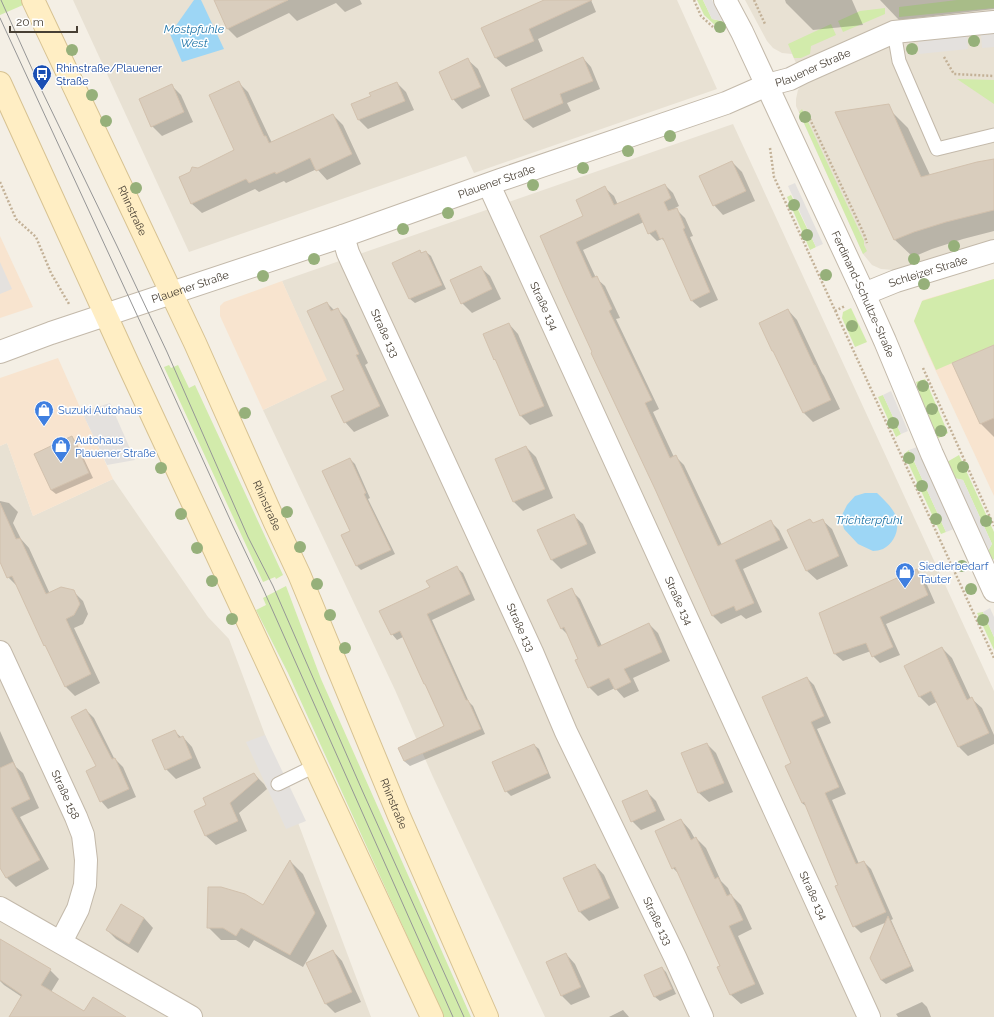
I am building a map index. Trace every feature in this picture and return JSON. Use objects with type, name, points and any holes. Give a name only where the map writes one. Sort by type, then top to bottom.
[{"type":"main road","name":"Rhinstraße","points":[[33,0],[196,343],[299,574],[399,816],[487,1017]]},
{"type":"main road","points":[[0,83],[106,316],[432,1017]]},
{"type":"street","name":"Ferdinand-Schultze-Straße","points":[[725,0],[742,32],[864,294],[932,454],[994,591]]},
{"type":"street","name":"Plauener Straße","points":[[0,352],[51,333],[106,316],[343,236],[488,184],[726,103],[767,85],[790,79],[894,32],[994,22]]},
{"type":"street","name":"Straße 134","points":[[488,184],[869,1017]]},
{"type":"street","name":"Straße 133","points":[[343,236],[348,253],[532,652],[566,732],[675,957],[702,1017]]},
{"type":"street","name":"Schleizer Straße","points":[[864,294],[896,281],[994,251]]},
{"type":"street","name":"Straße 158","points":[[0,652],[84,835],[86,860],[85,885],[78,909],[61,942]]},
{"type":"street","points":[[0,908],[191,1017]]},
{"type":"lane","points":[[894,32],[900,62],[937,149],[994,135]]},
{"type":"lane","points":[[278,784],[315,766]]},
{"type":"path","points":[[694,0],[701,16],[718,32]]},
{"type":"path","points":[[944,57],[954,74],[994,76]]},
{"type":"path","points":[[770,146],[774,177],[994,658]]},
{"type":"path","points":[[0,182],[16,219],[36,237],[51,273],[66,299],[83,323]]},
{"type":"shaded area","points":[[73,0],[677,0],[717,89],[474,173],[466,156],[189,252]]},
{"type":"shaded area","points":[[703,0],[712,0],[722,21],[712,19]]},
{"type":"shaded area","points":[[745,0],[994,0],[994,240],[893,270],[881,269],[872,265],[863,254],[796,106],[798,90],[804,81],[792,54],[782,53],[773,48],[767,41]]},
{"type":"shaded area","points":[[994,34],[994,47],[982,48],[981,35]]},
{"type":"shaded area","points":[[967,36],[968,49],[919,54],[918,42]]},
{"type":"shaded area","points":[[733,124],[994,691],[994,1017],[545,1017],[433,777],[395,690],[263,410],[326,380],[282,281]]},
{"type":"shaded area","points":[[795,183],[823,244],[816,247],[788,186]]},
{"type":"shaded area","points":[[0,236],[33,307],[0,318]]},
{"type":"shaded area","points":[[0,262],[12,289],[0,294]]},
{"type":"shaded area","points":[[994,279],[994,496],[914,321],[923,300]]},
{"type":"shaded area","points":[[282,281],[327,380],[263,410],[220,316],[220,306],[224,302]]},
{"type":"shaded area","name":"Suzuki Autohaus","points":[[58,358],[113,479],[33,516],[7,443],[0,446],[0,378]]},
{"type":"shaded area","points":[[891,391],[908,431],[901,434],[883,395]]},
{"type":"shaded area","points":[[110,403],[135,460],[107,465],[82,412]]},
{"type":"shaded area","points":[[7,443],[33,516],[113,479],[208,617],[229,639],[371,1017],[0,1017],[0,446]]},
{"type":"shaded area","points":[[917,447],[954,529],[946,532],[909,450]]},
{"type":"shaded area","points":[[954,478],[963,480],[992,544],[988,551]]},
{"type":"shaded area","points":[[990,608],[994,617],[994,637],[983,612]]},
{"type":"shaded area","points":[[265,735],[306,821],[286,829],[246,742]]},
{"type":"green space","points":[[0,0],[21,0],[23,5],[0,15]]},
{"type":"green space","points":[[697,0],[703,0],[712,19],[722,21],[725,30],[720,32],[704,15]]},
{"type":"green space","points":[[957,0],[994,0],[994,8],[899,17],[899,7]]},
{"type":"green space","points":[[885,8],[885,14],[843,32],[838,21],[860,11]]},
{"type":"green space","points":[[831,24],[836,35],[811,46],[810,54],[801,58],[794,58],[788,44]]},
{"type":"green space","points":[[957,79],[994,80],[994,104]]},
{"type":"green space","points":[[802,109],[864,241],[867,251],[863,254],[799,112]]},
{"type":"green space","points":[[791,195],[816,247],[810,250],[787,197]]},
{"type":"green space","points":[[994,279],[994,345],[936,370],[914,321],[922,301]]},
{"type":"green space","points":[[851,308],[867,342],[855,347],[842,318],[843,312]]},
{"type":"green space","points":[[169,365],[171,368],[178,365],[189,388],[195,385],[283,575],[276,579],[275,577],[263,582],[164,367]]},
{"type":"green space","points":[[925,379],[948,433],[937,439],[922,402],[916,382]]},
{"type":"green space","points":[[883,395],[901,434],[896,437],[878,397]]},
{"type":"green space","points":[[909,450],[946,532],[941,534],[904,454]]},
{"type":"green space","points":[[959,455],[994,532],[993,560],[988,551],[992,544],[963,480],[954,478],[947,462]]},
{"type":"green space","points":[[286,586],[321,679],[471,1017],[444,1017],[288,673],[256,610],[266,605],[263,598]]},
{"type":"green space","points":[[983,612],[994,637],[994,650],[977,613]]},
{"type":"water","name":"Mostpfuhle West","points":[[194,0],[201,0],[224,49],[182,62],[170,34]]},
{"type":"water","name":"Trichterpfuhl","points":[[865,493],[877,493],[891,508],[897,519],[897,529],[894,539],[883,549],[873,551],[858,544],[844,529],[841,517],[847,505],[855,496]]},
{"type":"building","points":[[214,0],[288,0],[227,29]]},
{"type":"building","points":[[544,0],[592,0],[529,29],[534,41],[495,58],[481,28]]},
{"type":"building","points":[[583,57],[593,81],[560,94],[563,103],[524,120],[511,89]]},
{"type":"building","points":[[468,58],[481,87],[452,100],[439,72]]},
{"type":"building","points":[[239,81],[264,136],[266,136],[269,143],[333,114],[352,154],[316,171],[310,158],[276,174],[275,172],[249,183],[246,179],[191,204],[179,177],[190,172],[192,167],[198,168],[234,150],[209,95]]},
{"type":"building","points":[[397,82],[405,101],[358,120],[351,104],[371,96],[369,93]]},
{"type":"building","points":[[172,84],[184,112],[151,127],[139,99]]},
{"type":"building","points":[[889,104],[921,177],[994,159],[994,210],[946,222],[894,240],[835,112]]},
{"type":"building","points":[[732,161],[746,191],[713,206],[699,176]]},
{"type":"building","points":[[665,184],[671,198],[664,202],[668,211],[677,208],[685,228],[683,229],[710,292],[691,301],[663,238],[660,239],[656,230],[648,234],[639,213],[576,242],[592,278],[597,276],[612,309],[609,311],[652,400],[645,403],[670,458],[676,455],[718,546],[771,520],[780,540],[735,560],[754,603],[736,611],[734,606],[712,616],[655,489],[591,353],[592,352],[540,236],[583,216],[576,200],[605,186],[614,205]]},
{"type":"building","points":[[420,250],[421,253],[426,251],[442,285],[409,299],[392,263]]},
{"type":"building","points":[[481,266],[492,289],[461,304],[450,280]]},
{"type":"building","points":[[327,302],[331,311],[338,308],[359,354],[356,355],[380,406],[344,423],[331,396],[344,390],[307,311]]},
{"type":"building","points":[[788,309],[831,400],[803,413],[759,323]]},
{"type":"building","points":[[509,323],[544,406],[520,416],[483,334]]},
{"type":"building","points":[[994,345],[994,418],[980,424],[952,363]]},
{"type":"building","name":"Autohaus Plauener Straße","points":[[72,436],[89,473],[51,490],[34,454]]},
{"type":"building","points":[[526,446],[545,489],[513,502],[495,459]]},
{"type":"building","points":[[350,458],[366,493],[364,494],[391,550],[356,566],[341,535],[350,531],[322,471]]},
{"type":"building","points":[[0,503],[16,539],[20,538],[46,594],[61,587],[74,590],[80,604],[74,615],[66,619],[91,674],[65,687],[45,645],[44,646],[12,576],[7,578],[0,562]]},
{"type":"building","points":[[574,514],[587,544],[551,560],[537,530]]},
{"type":"building","points":[[810,519],[813,523],[823,519],[839,556],[806,571],[787,530]]},
{"type":"building","points":[[457,566],[470,594],[427,614],[466,700],[468,700],[481,729],[404,761],[398,748],[444,726],[400,631],[391,635],[379,611],[430,587],[426,581]]},
{"type":"building","points":[[917,569],[928,595],[880,617],[893,647],[872,657],[866,643],[834,654],[819,613]]},
{"type":"building","points":[[572,588],[598,647],[649,623],[662,652],[624,669],[631,682],[615,690],[609,678],[588,688],[575,660],[578,659],[564,627],[561,629],[547,600]]},
{"type":"building","points":[[942,647],[967,700],[972,697],[989,733],[958,747],[931,691],[919,697],[904,666]]},
{"type":"building","points":[[807,677],[824,716],[811,722],[839,787],[825,793],[856,864],[864,861],[886,912],[853,927],[835,886],[838,885],[804,802],[802,803],[785,766],[791,763],[762,697]]},
{"type":"building","points":[[86,709],[112,759],[115,758],[129,789],[100,802],[86,771],[96,766],[71,717]]},
{"type":"building","points":[[175,730],[179,738],[183,736],[192,758],[165,770],[152,740]]},
{"type":"building","points":[[707,743],[724,783],[698,793],[681,753]]},
{"type":"building","points":[[534,744],[548,773],[505,792],[492,762]]},
{"type":"building","points":[[13,762],[30,799],[11,808],[40,860],[6,878],[0,868],[0,768]]},
{"type":"building","points":[[254,773],[258,779],[230,803],[238,821],[205,836],[194,811],[206,805],[203,798]]},
{"type":"building","points":[[647,790],[656,811],[631,822],[622,801]]},
{"type":"building","points":[[681,819],[691,840],[696,837],[715,879],[718,877],[727,896],[731,894],[743,920],[729,926],[755,984],[730,995],[717,967],[720,966],[675,867],[672,869],[655,831]]},
{"type":"building","points":[[290,860],[315,913],[290,955],[241,928],[236,936],[223,928],[207,928],[208,887],[221,887],[245,894],[263,905]]},
{"type":"building","points":[[595,864],[610,898],[579,912],[563,878]]},
{"type":"building","points":[[121,904],[144,918],[129,944],[106,930]]},
{"type":"building","points":[[888,916],[911,966],[881,980],[870,958]]},
{"type":"building","points":[[0,939],[51,969],[41,985],[84,1011],[93,997],[126,1017],[9,1017],[22,995],[0,980]]},
{"type":"building","points":[[333,950],[352,992],[325,1004],[306,963]]},
{"type":"building","points":[[566,953],[581,987],[561,996],[546,962]]},
{"type":"building","points":[[662,967],[672,989],[654,997],[644,975]]},
{"type":"tram line","points":[[1,0],[42,91],[167,352],[248,537],[273,586],[362,790],[464,1017]]},
{"type":"tram line","points":[[0,18],[264,591],[453,1017]]},
{"type":"place","name":"Rhinstraße/Plauener Straße","points":[[42,91]]},
{"type":"place","name":"Suzuki Autohaus","points":[[44,427]]},
{"type":"place","name":"Autohaus Plauener Straße","points":[[61,463]]},
{"type":"place","name":"Siedlerbedarf Tauter","points":[[905,589]]}]
